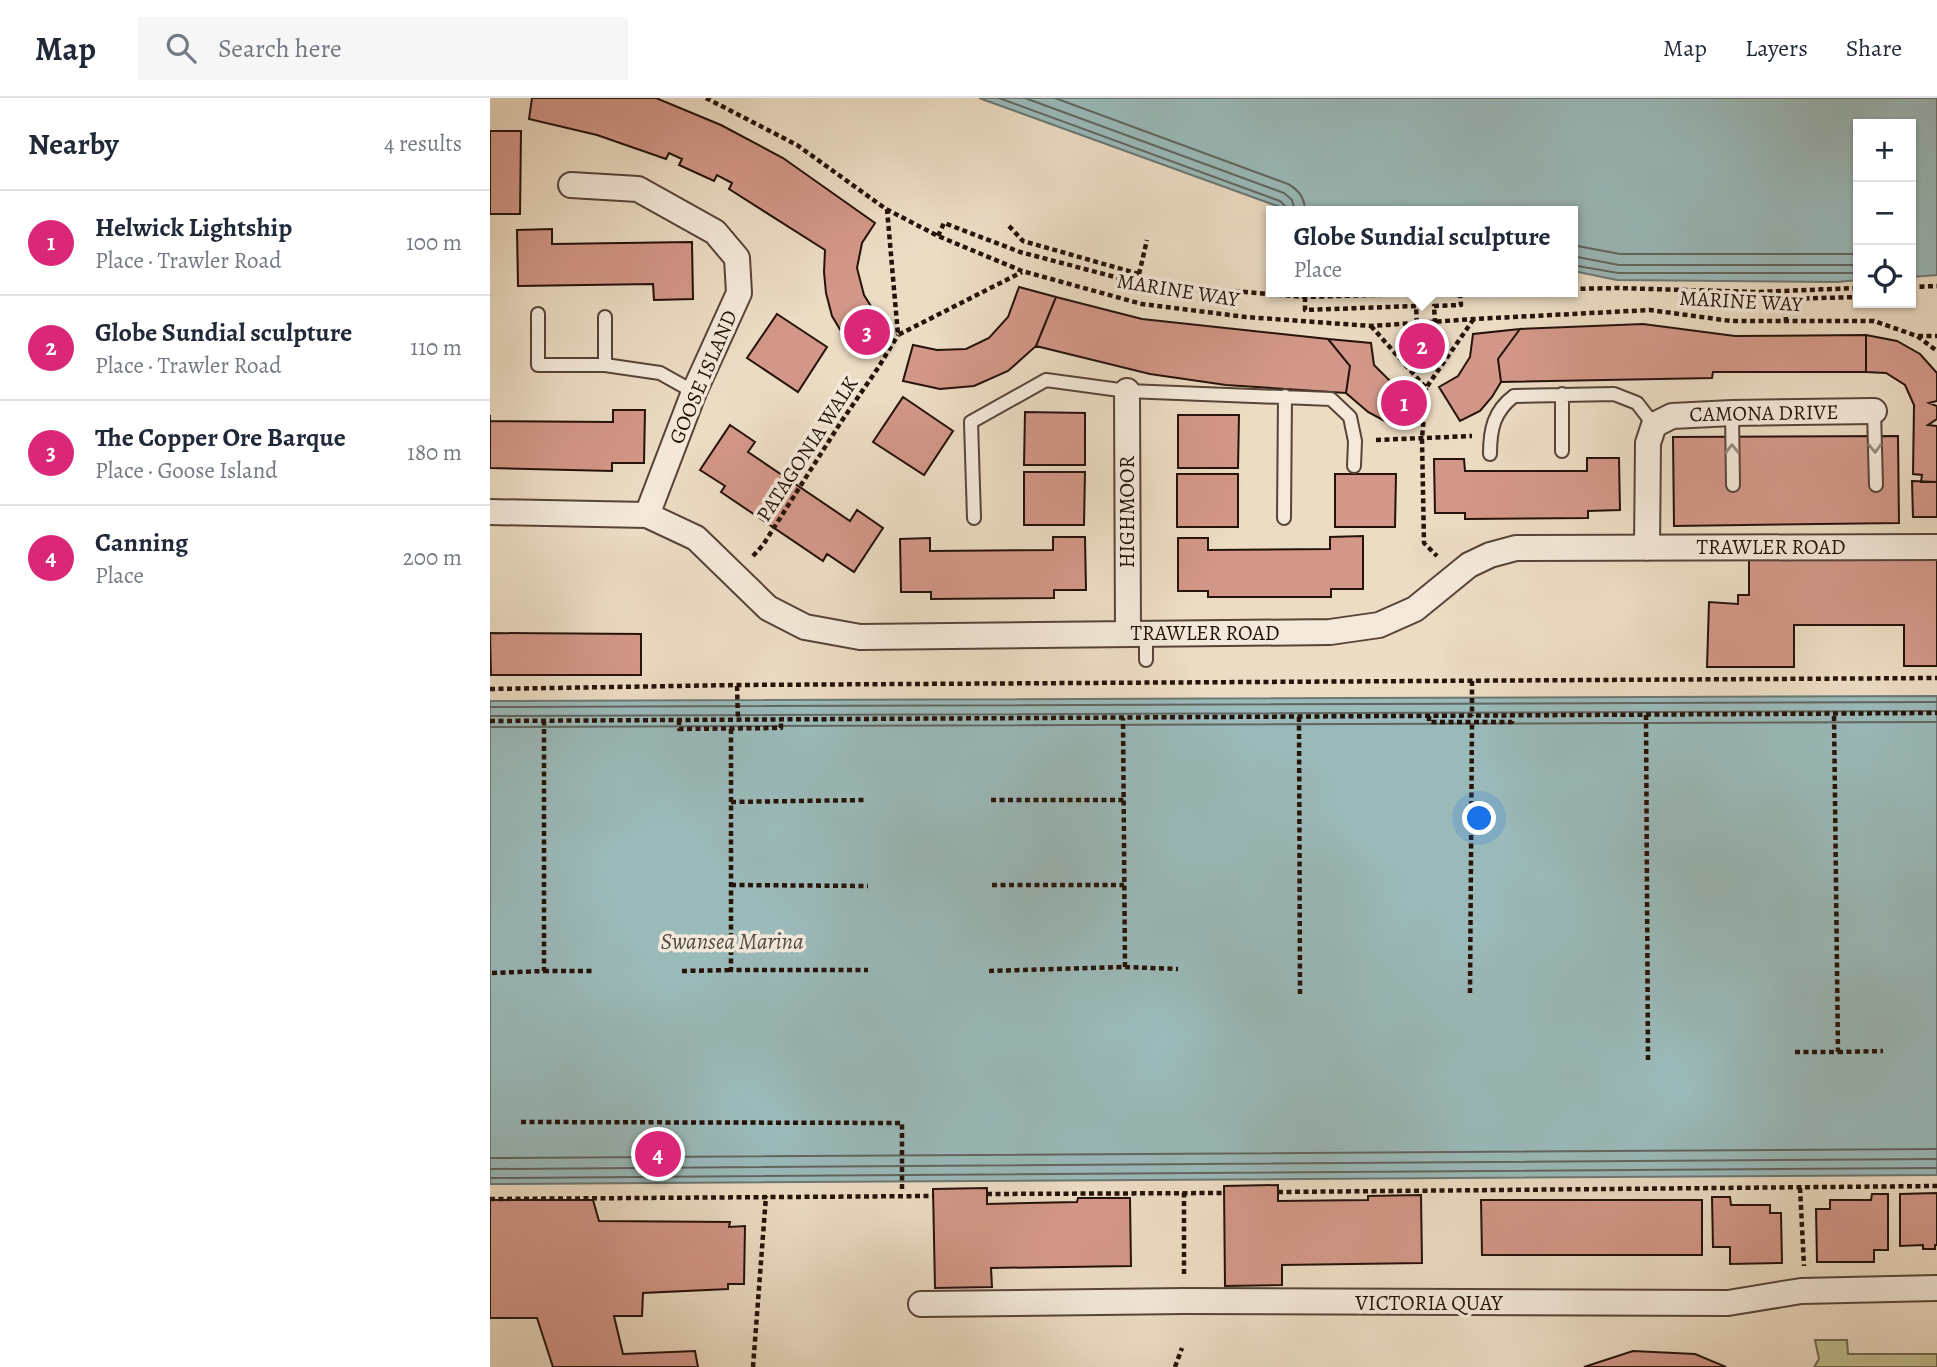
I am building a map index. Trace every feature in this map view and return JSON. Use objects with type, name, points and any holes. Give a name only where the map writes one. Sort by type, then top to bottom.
[{"type":"street","name":"GOOSE ISLAND","points":[[571,186],[638,189],[715,232],[737,258],[739,293],[694,392],[647,515]]},
{"type":"street","name":"HIGHMOOR","points":[[1127,391],[1137,634]]},
{"type":"street","name":"CAMONA DRIVE","points":[[1654,425],[1672,416],[1874,411]]},
{"type":"street","points":[[1647,548],[1648,443],[1654,425]]},
{"type":"street","name":"TRAWLER ROAD","points":[[490,512],[647,515],[696,538],[768,608],[805,627],[860,637],[1330,632],[1378,625],[1415,609],[1469,565],[1490,555],[1516,548],[1937,547]]},
{"type":"street","name":"VICTORIA QUAY","points":[[921,1304],[1184,1301],[1728,1303],[1801,1291],[1937,1287]]},
{"type":"lane","points":[[538,314],[538,365],[605,366],[660,373],[694,392]]},
{"type":"lane","points":[[605,317],[605,366]]},
{"type":"lane","points":[[974,518],[971,422],[1046,380],[1127,391],[1331,399],[1350,416],[1354,466]]},
{"type":"lane","points":[[1562,394],[1562,451]]},
{"type":"lane","points":[[1490,454],[1490,435],[1501,405],[1514,396],[1614,394],[1637,403],[1654,425]]},
{"type":"lane","points":[[1284,518],[1285,396]]},
{"type":"lane","points":[[1874,411],[1876,485]]},
{"type":"lane","points":[[1732,413],[1733,485]]},
{"type":"lane","points":[[1137,634],[1146,660]]},
{"type":"path","name":"MARINE WAY","points":[[706,98],[797,145],[886,209],[938,236],[1023,271],[1142,304],[1246,317],[1371,326],[1650,310],[1731,321],[1874,321],[1917,336],[1937,351]]},
{"type":"path","points":[[886,209],[898,335],[1023,271]]},
{"type":"path","points":[[938,236],[944,223],[1020,252],[1138,283],[1266,294]]},
{"type":"path","points":[[1009,226],[1023,242],[1139,274]]},
{"type":"path","points":[[1138,283],[1147,240]]},
{"type":"path","points":[[1916,287],[1937,286]]},
{"type":"path","points":[[1578,289],[1756,292],[1853,288]]},
{"type":"path","points":[[1305,297],[1305,310],[1416,306],[1417,324]]},
{"type":"path","points":[[1435,323],[1434,306],[1461,304],[1460,297]]},
{"type":"path","points":[[1786,321],[1785,299],[1853,297]]},
{"type":"path","points":[[1457,575],[1424,544],[1422,439],[1426,388],[1474,319]]},
{"type":"path","points":[[1371,326],[1426,388]]},
{"type":"path","name":"PATAGONIA WALK","points":[[737,577],[763,545],[898,335]]},
{"type":"path","points":[[1917,336],[1937,335]]},
{"type":"path","points":[[1354,441],[1490,435]]},
{"type":"path","points":[[490,689],[737,685],[1937,678]]},
{"type":"path","points":[[1471,993],[1472,681]]},
{"type":"path","points":[[737,685],[738,720]]},
{"type":"path","points":[[490,721],[1429,716],[1429,722],[1472,719],[1512,722],[1512,715],[1937,713]]},
{"type":"path","points":[[1834,714],[1838,1052]]},
{"type":"path","points":[[1646,715],[1648,1062]]},
{"type":"path","points":[[1299,717],[1300,997]]},
{"type":"path","points":[[1123,718],[1125,967]]},
{"type":"path","points":[[679,720],[679,729],[731,729],[781,728],[781,719]]},
{"type":"path","points":[[544,721],[544,971]]},
{"type":"path","points":[[731,729],[732,970]]},
{"type":"path","points":[[731,802],[866,800]]},
{"type":"path","points":[[991,800],[1124,800]]},
{"type":"path","points":[[732,885],[868,886]]},
{"type":"path","points":[[992,885],[1124,885]]},
{"type":"path","points":[[989,971],[1125,967],[1178,969]]},
{"type":"path","points":[[682,971],[868,970]]},
{"type":"path","points":[[492,973],[592,971]]},
{"type":"path","points":[[1795,1052],[1883,1051]]},
{"type":"path","points":[[521,1122],[902,1123],[902,1189]]},
{"type":"path","points":[[1278,1192],[1937,1186]]},
{"type":"path","points":[[1800,1187],[1804,1270]]},
{"type":"path","points":[[1184,1192],[1184,1275]]},
{"type":"path","points":[[987,1194],[1224,1193]]},
{"type":"path","points":[[753,1367],[766,1196]]},
{"type":"path","points":[[490,1199],[933,1196]]},
{"type":"path","points":[[1175,1367],[1182,1348]]},
{"type":"shaded area","points":[[1815,1340],[1847,1340],[1848,1354],[1937,1354],[1937,1367],[1814,1367],[1819,1359]]},
{"type":"water","points":[[979,98],[1937,98],[1937,275],[1916,277],[1916,119],[1853,119],[1853,280],[1617,280],[1578,272],[1578,206],[1277,206]]},
{"type":"water","name":"Swansea Marina","points":[[1937,696],[1937,1175],[490,1184],[490,701]]},
{"type":"building","points":[[532,98],[656,98],[721,125],[783,158],[875,223],[862,243],[857,268],[864,295],[881,322],[850,346],[832,316],[826,293],[825,250],[729,189],[732,183],[717,175],[714,181],[679,165],[682,159],[669,153],[666,159],[597,135],[529,119]]},
{"type":"building","points":[[490,131],[521,131],[520,214],[490,214]]},
{"type":"building","points":[[552,229],[552,244],[692,242],[693,299],[654,300],[653,284],[518,286],[517,230]]},
{"type":"building","points":[[1019,287],[1056,297],[1036,346],[1008,371],[974,386],[940,389],[903,381],[913,345],[937,350],[966,349],[989,338],[1008,317]]},
{"type":"building","points":[[1056,297],[1142,319],[1328,339],[1350,366],[1346,393],[1226,385],[1150,374],[1036,346]]},
{"type":"building","points":[[777,314],[827,347],[798,392],[747,358]]},
{"type":"building","points":[[1643,324],[1735,336],[1866,335],[1866,372],[1713,372],[1712,378],[1501,382],[1498,359],[1520,329]]},
{"type":"building","points":[[1520,329],[1498,359],[1501,382],[1492,397],[1480,411],[1460,421],[1439,387],[1458,376],[1470,357],[1473,334]]},
{"type":"building","points":[[1866,335],[1897,341],[1920,354],[1937,373],[1937,401],[1929,403],[1937,406],[1937,419],[1928,425],[1937,426],[1937,482],[1921,482],[1922,475],[1913,474],[1914,405],[1905,385],[1886,373],[1866,372]]},
{"type":"building","points":[[1328,339],[1371,343],[1374,365],[1389,380],[1410,389],[1394,426],[1368,412],[1346,393],[1350,366]]},
{"type":"building","points":[[903,397],[953,431],[924,475],[873,442]]},
{"type":"building","points":[[613,410],[645,410],[644,463],[612,463],[612,471],[490,468],[490,421],[613,422]]},
{"type":"building","points":[[1025,412],[1085,413],[1085,465],[1024,465]]},
{"type":"building","points":[[1178,415],[1239,415],[1238,468],[1178,468]]},
{"type":"building","points":[[730,425],[755,442],[748,452],[850,521],[857,510],[883,528],[854,572],[827,554],[823,561],[721,492],[725,486],[700,470]]},
{"type":"building","points":[[1898,436],[1899,523],[1674,526],[1673,437]]},
{"type":"building","points":[[1587,458],[1619,458],[1620,510],[1588,511],[1588,518],[1465,519],[1465,513],[1435,513],[1434,459],[1464,459],[1465,471],[1587,471]]},
{"type":"building","points":[[1024,472],[1085,472],[1084,525],[1024,525]]},
{"type":"building","points":[[1177,474],[1238,474],[1238,527],[1177,527]]},
{"type":"building","points":[[1335,474],[1396,474],[1395,527],[1335,527]]},
{"type":"building","points":[[1912,481],[1937,482],[1937,517],[1913,517]]},
{"type":"building","points":[[1363,536],[1363,589],[1331,589],[1331,597],[1208,597],[1208,591],[1178,591],[1178,538],[1208,538],[1208,550],[1330,549],[1330,537]]},
{"type":"building","points":[[1053,537],[1085,537],[1086,590],[1054,590],[1054,598],[931,599],[931,592],[901,592],[900,539],[930,538],[930,551],[1053,550]]},
{"type":"building","points":[[1749,553],[1937,553],[1937,666],[1904,666],[1904,625],[1794,625],[1794,667],[1707,667],[1709,602],[1738,604],[1738,595],[1749,595]]},
{"type":"building","points":[[490,633],[641,634],[641,675],[491,675]]},
{"type":"building","points":[[1278,1185],[1278,1201],[1368,1200],[1368,1196],[1421,1195],[1422,1263],[1282,1265],[1282,1285],[1225,1286],[1224,1186]]},
{"type":"building","points":[[987,1188],[987,1204],[1077,1202],[1078,1198],[1130,1198],[1131,1266],[991,1268],[992,1287],[935,1288],[933,1189]]},
{"type":"building","points":[[1937,1193],[1935,1249],[1923,1249],[1923,1245],[1900,1246],[1900,1194]]},
{"type":"building","points":[[1872,1194],[1888,1194],[1888,1250],[1874,1250],[1874,1262],[1817,1262],[1816,1209],[1830,1209],[1830,1200],[1871,1200]]},
{"type":"building","points":[[1712,1197],[1730,1197],[1731,1205],[1770,1205],[1770,1213],[1781,1213],[1782,1263],[1730,1264],[1730,1247],[1713,1247]]},
{"type":"building","points":[[490,1200],[593,1200],[599,1221],[730,1222],[729,1227],[745,1226],[744,1284],[728,1284],[728,1289],[643,1293],[642,1316],[614,1316],[623,1354],[695,1351],[698,1367],[553,1367],[537,1318],[490,1318]]},
{"type":"building","points":[[1481,1200],[1702,1200],[1702,1255],[1482,1255]]},
{"type":"building","points":[[1633,1351],[1695,1354],[1726,1367],[1584,1367]]},
{"type":"place","name":"The Copper Ore Barque","points":[[867,332]]},
{"type":"place","name":"Globe Sundial sculpture","points":[[1422,346]]},
{"type":"place","name":"Helwick Lightship","points":[[1404,403]]},
{"type":"place","name":"Canning","points":[[658,1154]]}]
